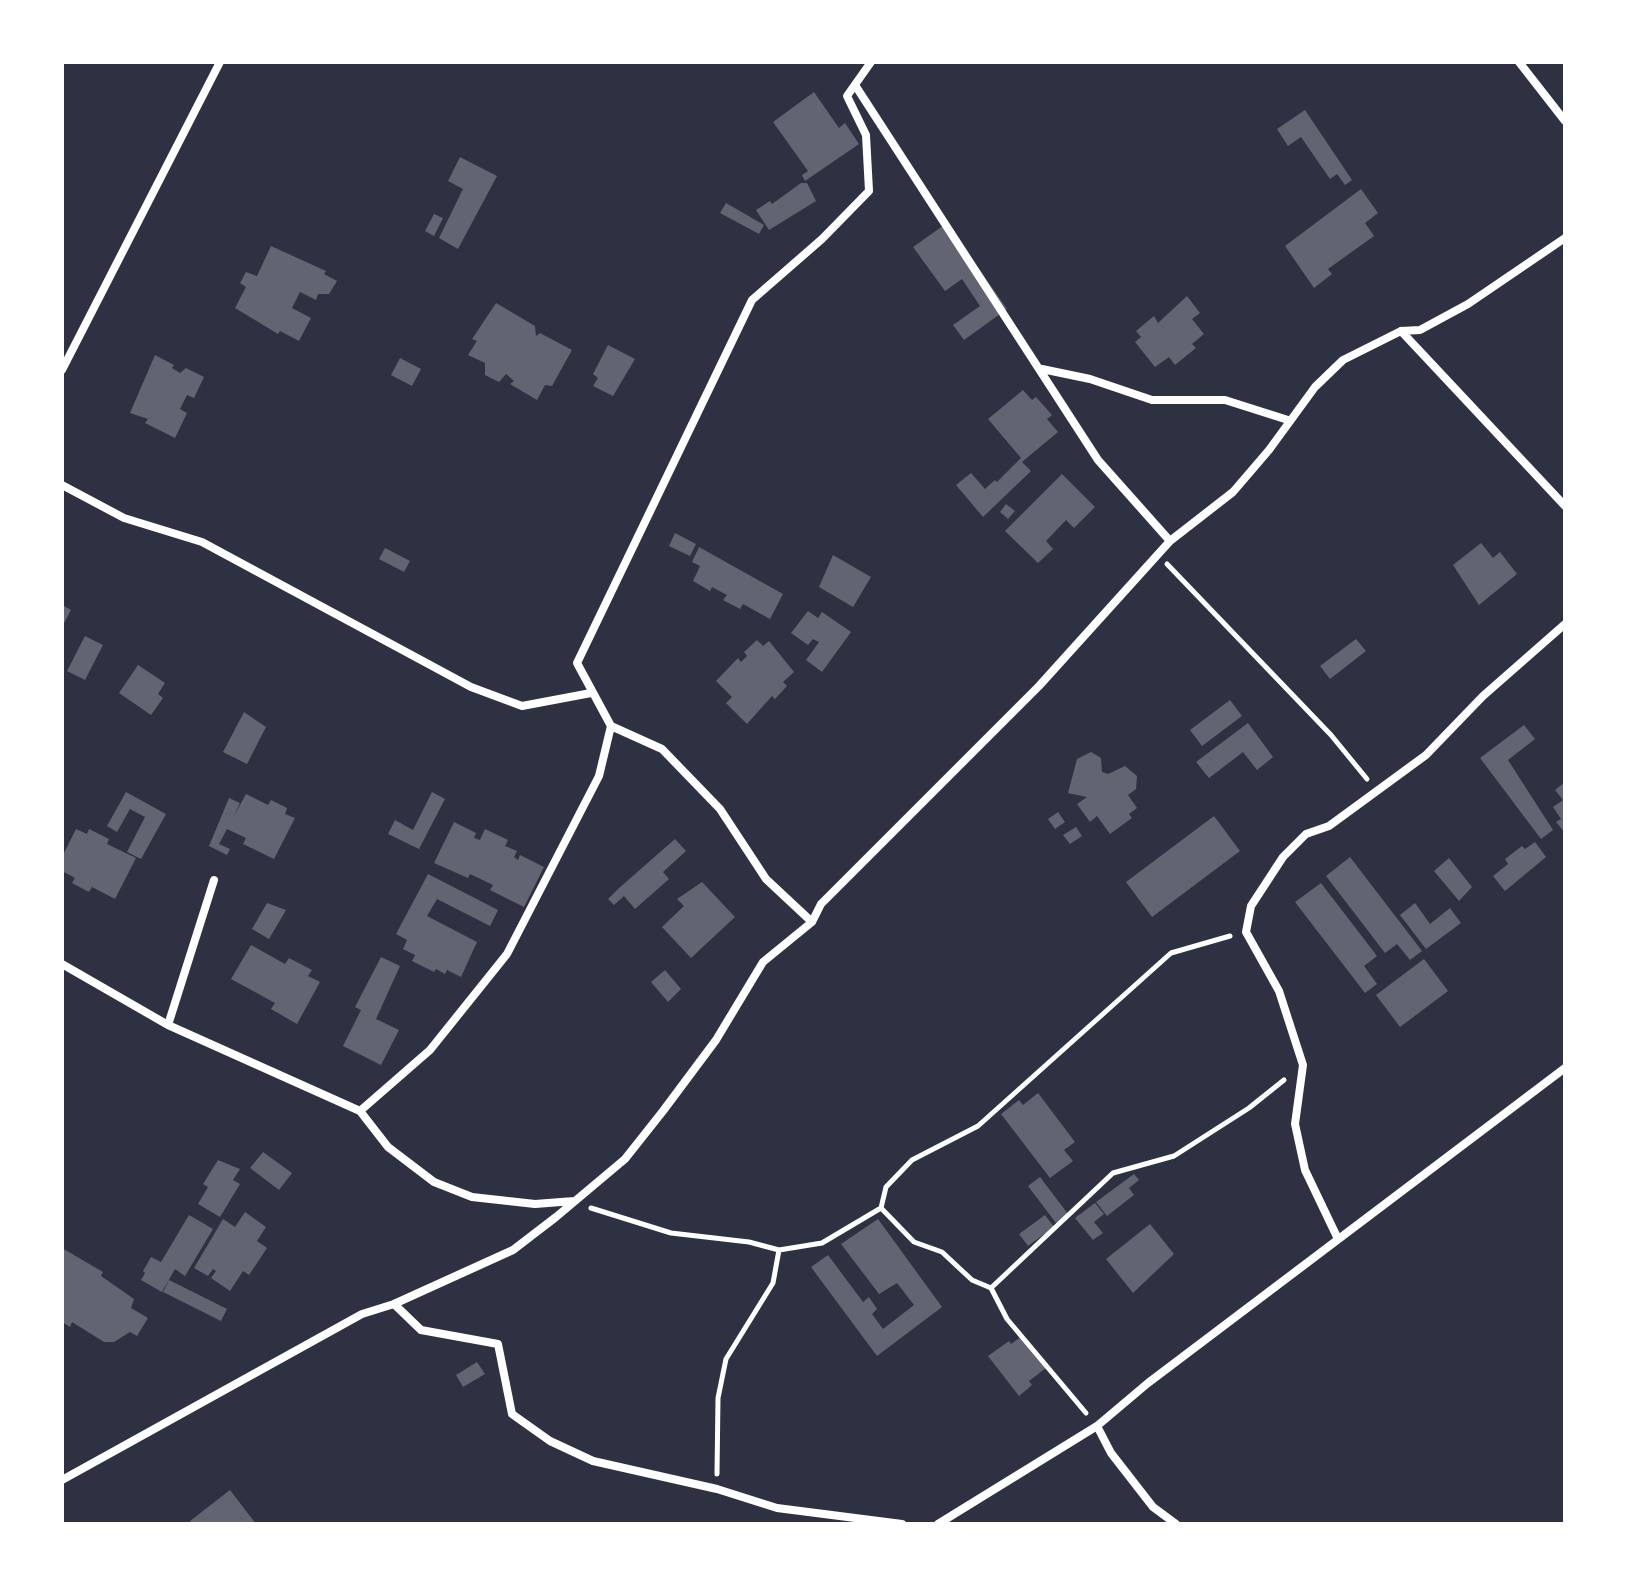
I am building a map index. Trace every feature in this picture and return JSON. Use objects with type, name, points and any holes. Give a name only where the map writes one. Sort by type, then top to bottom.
[{"type":"street","points":[[62,370],[220,62]]},
{"type":"street","points":[[812,922],[766,879],[720,809],[662,749],[611,726],[577,663],[752,300],[822,239],[869,191],[866,135],[847,96],[871,62]]},
{"type":"street","points":[[1519,62],[1565,121]]},
{"type":"street","points":[[855,85],[1042,369],[1098,460],[1170,541]]},
{"type":"street","points":[[62,1480],[362,1314],[394,1304],[513,1250],[575,1201],[625,1159],[663,1111],[716,1040],[763,962],[812,922],[821,904],[1039,686],[1170,541],[1233,492],[1269,450],[1288,420],[1343,360],[1401,331],[1420,330],[1468,304],[1565,238]]},
{"type":"street","points":[[1401,331],[1565,506]]},
{"type":"street","points":[[1042,369],[1090,379],[1152,400],[1225,400],[1288,420]]},
{"type":"street","points":[[62,485],[124,518],[202,542],[471,687],[522,706],[591,693]]},
{"type":"street","points":[[1338,1239],[1305,1170],[1295,1124],[1303,1065],[1279,991],[1246,932],[1251,906],[1283,857],[1306,834],[1329,826],[1426,755],[1483,696],[1565,624]]},
{"type":"street","points":[[360,1111],[430,1050],[507,954],[599,776],[611,726]]},
{"type":"street","points":[[168,1025],[214,880]]},
{"type":"street","points":[[62,964],[168,1025],[360,1111],[388,1147],[434,1182],[472,1197],[535,1204],[575,1201]]},
{"type":"street","points":[[938,1524],[1097,1426],[1565,1068]]},
{"type":"street","points":[[394,1304],[421,1330],[498,1344],[512,1414],[550,1441],[593,1461],[717,1489],[777,1508],[902,1524]]},
{"type":"street","points":[[1097,1426],[1111,1453],[1153,1507],[1176,1524]]},
{"type":"path","points":[[1158,554],[1331,735],[1378,792]]},
{"type":"path","points":[[575,1201],[618,1218],[671,1233],[749,1242],[779,1250],[822,1243],[881,1208],[886,1187],[912,1160],[978,1126],[1171,953],[1246,932]]},
{"type":"path","points":[[991,1288],[1113,1173],[1174,1156],[1249,1108],[1303,1065]]},
{"type":"path","points":[[881,1208],[914,1242],[942,1252],[972,1280],[991,1288],[1007,1319],[1097,1426]]},
{"type":"path","points":[[717,1489],[718,1398],[726,1359],[773,1283],[779,1250]]},
{"type":"building","points":[[814,92],[839,128],[845,123],[859,144],[805,181],[802,175],[808,171],[773,122]]},
{"type":"building","points":[[1305,110],[1352,180],[1345,185],[1337,174],[1330,179],[1301,137],[1288,146],[1277,129]]},
{"type":"building","points":[[460,157],[497,176],[458,249],[439,238],[463,189],[448,181]]},
{"type":"building","points":[[801,183],[807,183],[816,201],[769,230],[756,210],[770,201],[772,204]]},
{"type":"building","points":[[1361,189],[1378,213],[1365,223],[1374,236],[1328,269],[1332,274],[1314,288],[1285,246]]},
{"type":"building","points":[[726,203],[764,225],[759,234],[720,213]]},
{"type":"building","points":[[434,214],[443,218],[434,236],[425,231]]},
{"type":"building","points":[[947,223],[1007,309],[964,340],[953,325],[980,306],[962,279],[945,291],[913,247]]},
{"type":"building","points":[[271,246],[326,271],[324,274],[337,281],[329,294],[318,294],[316,300],[300,292],[292,308],[311,318],[299,341],[280,331],[278,334],[235,308],[246,287],[240,283],[246,272],[257,276]]},
{"type":"building","points":[[1187,296],[1200,313],[1192,319],[1204,334],[1192,344],[1196,348],[1175,365],[1169,357],[1155,367],[1135,342],[1141,337],[1136,331],[1154,316],[1158,323]]},
{"type":"building","points":[[496,303],[535,326],[536,336],[540,333],[572,350],[552,386],[545,385],[537,400],[510,384],[514,381],[506,374],[499,382],[485,375],[485,363],[468,355],[477,341],[472,339]]},
{"type":"building","points":[[608,345],[635,359],[613,396],[593,386],[598,378],[593,374]]},
{"type":"building","points":[[155,355],[174,365],[172,368],[180,373],[186,368],[204,377],[194,398],[187,395],[180,409],[187,413],[175,438],[145,423],[148,419],[130,413]]},
{"type":"building","points":[[400,358],[421,369],[412,386],[391,375]]},
{"type":"building","points":[[1023,390],[1032,400],[1036,397],[1052,415],[1047,419],[1058,432],[1022,462],[1031,471],[983,517],[956,485],[971,473],[985,489],[995,480],[997,482],[1021,458],[988,419]]},
{"type":"building","points":[[1062,474],[1095,507],[1074,528],[1066,520],[1046,541],[1053,549],[1038,563],[1005,531]]},
{"type":"building","points":[[1006,504],[1015,511],[1008,519],[1000,512]]},
{"type":"building","points":[[675,533],[696,544],[690,556],[669,546]]},
{"type":"building","points":[[1481,543],[1493,558],[1500,552],[1517,574],[1479,605],[1453,565]]},
{"type":"building","points":[[699,547],[783,594],[770,619],[743,604],[740,609],[723,600],[727,595],[712,587],[710,591],[693,581],[700,566],[692,562]]},
{"type":"building","points":[[385,548],[410,561],[404,572],[379,559]]},
{"type":"building","points":[[833,555],[871,577],[853,607],[819,587]]},
{"type":"building","points":[[62,605],[71,610],[62,627]]},
{"type":"building","points":[[808,611],[818,618],[822,612],[851,632],[822,672],[806,660],[819,642],[813,639],[808,645],[791,633]]},
{"type":"building","points":[[85,636],[103,645],[85,680],[67,671]]},
{"type":"building","points":[[1356,639],[1366,651],[1330,679],[1320,666]]},
{"type":"building","points":[[757,640],[763,646],[769,641],[794,672],[783,682],[787,686],[775,699],[772,696],[747,724],[726,703],[732,697],[716,681],[738,658],[741,662],[747,656],[744,652]]},
{"type":"building","points":[[138,665],[165,683],[158,694],[163,698],[151,715],[119,693]]},
{"type":"building","points":[[1230,700],[1242,716],[1202,746],[1190,730]]},
{"type":"building","points":[[244,712],[266,727],[247,764],[223,752]]},
{"type":"building","points":[[1248,723],[1273,757],[1257,770],[1243,752],[1209,778],[1196,762]]},
{"type":"building","points":[[1524,725],[1535,739],[1508,760],[1553,830],[1541,839],[1480,758]]},
{"type":"building","points":[[1091,752],[1101,758],[1102,772],[1108,774],[1125,766],[1137,776],[1136,789],[1128,795],[1137,808],[1129,814],[1132,818],[1110,834],[1097,816],[1090,822],[1077,804],[1087,797],[1068,793],[1077,759]]},
{"type":"building","points":[[1565,782],[1565,833],[1556,822],[1561,819],[1553,807],[1563,800],[1555,790]]},
{"type":"building","points":[[126,792],[166,814],[141,859],[127,852],[145,817],[130,809],[117,832],[107,826]]},
{"type":"building","points":[[432,792],[445,799],[419,849],[388,834],[395,820],[413,830]]},
{"type":"building","points":[[246,794],[268,805],[271,800],[287,808],[285,814],[295,818],[274,859],[243,844],[246,838],[227,829],[219,844],[230,849],[227,855],[209,846],[229,798],[240,803],[234,816]]},
{"type":"building","points":[[1058,812],[1065,822],[1055,829],[1048,819]]},
{"type":"building","points":[[1214,816],[1240,851],[1152,917],[1126,882]]},
{"type":"building","points":[[454,822],[476,833],[474,838],[480,840],[485,829],[508,840],[505,846],[517,851],[514,857],[518,860],[520,855],[544,867],[524,907],[490,890],[493,885],[434,863]]},
{"type":"building","points":[[1076,827],[1082,836],[1070,844],[1063,835]]},
{"type":"building","points":[[76,829],[87,834],[89,829],[109,839],[107,844],[136,858],[115,899],[92,887],[89,892],[72,883],[75,878],[62,871],[62,857]]},
{"type":"building","points":[[675,839],[686,851],[663,872],[669,879],[635,909],[624,896],[614,905],[608,899],[618,889]]},
{"type":"building","points":[[1535,842],[1546,857],[1505,891],[1493,876],[1508,864],[1505,859],[1522,846],[1525,849]]},
{"type":"building","points":[[1350,857],[1422,951],[1410,960],[1397,944],[1385,953],[1326,876]]},
{"type":"building","points":[[1449,858],[1472,887],[1459,901],[1434,871]]},
{"type":"building","points":[[428,874],[498,910],[490,926],[437,899],[427,916],[477,942],[461,977],[447,970],[445,974],[436,969],[434,972],[412,961],[415,955],[403,949],[407,940],[396,934]]},
{"type":"building","points":[[702,882],[735,917],[691,958],[662,927],[684,906],[677,899]]},
{"type":"building","points":[[1321,883],[1377,956],[1364,966],[1377,984],[1365,993],[1295,902]]},
{"type":"building","points":[[267,903],[286,910],[269,939],[252,929]]},
{"type":"building","points":[[1415,903],[1430,924],[1450,908],[1461,923],[1426,949],[1400,915]]},
{"type":"building","points":[[251,945],[285,964],[289,958],[312,970],[308,976],[320,982],[297,1024],[271,1009],[275,1003],[231,979]]},
{"type":"building","points":[[381,957],[400,966],[376,1019],[399,1030],[381,1065],[343,1046],[361,1010],[355,1007]]},
{"type":"building","points":[[1424,959],[1448,991],[1400,1027],[1376,995]]},
{"type":"building","points":[[665,970],[681,989],[668,1002],[651,982]]},
{"type":"building","points":[[1038,1093],[1075,1142],[1064,1150],[1073,1161],[1050,1178],[1001,1114],[1019,1100],[1023,1105]]},
{"type":"building","points":[[263,1152],[292,1173],[279,1190],[250,1168]]},
{"type":"building","points":[[218,1160],[240,1169],[233,1180],[240,1184],[220,1217],[198,1204],[208,1187],[203,1184]]},
{"type":"building","points":[[1134,1174],[1139,1180],[1129,1188],[1134,1195],[1107,1216],[1096,1202]]},
{"type":"building","points":[[1040,1177],[1068,1214],[1056,1223],[1028,1186]]},
{"type":"building","points":[[1095,1203],[1104,1214],[1094,1222],[1103,1233],[1093,1240],[1075,1218]]},
{"type":"building","points":[[245,1212],[266,1227],[257,1241],[267,1248],[249,1275],[243,1271],[230,1291],[211,1278],[216,1271],[213,1269],[208,1276],[194,1268],[223,1219],[235,1227]]},
{"type":"building","points":[[189,1215],[213,1229],[185,1276],[175,1269],[162,1292],[141,1280],[143,1271],[151,1257],[161,1262]]},
{"type":"building","points":[[1045,1215],[1054,1227],[1028,1246],[1019,1234]]},
{"type":"building","points":[[878,1219],[942,1307],[877,1356],[811,1267],[828,1255],[863,1302],[869,1297],[877,1309],[872,1314],[883,1329],[914,1305],[897,1283],[879,1294],[841,1244]]},
{"type":"building","points":[[1150,1224],[1174,1254],[1133,1293],[1106,1259]]},
{"type":"building","points":[[62,1248],[103,1272],[101,1276],[134,1299],[131,1308],[148,1318],[137,1336],[130,1332],[114,1342],[104,1342],[72,1322],[70,1327],[62,1322]]},
{"type":"building","points":[[169,1280],[227,1309],[221,1321],[163,1292]]},
{"type":"building","points":[[1022,1336],[1046,1368],[1029,1381],[1032,1385],[1019,1396],[988,1356]]},
{"type":"building","points":[[477,1362],[485,1374],[463,1387],[456,1375]]},
{"type":"building","points":[[230,1490],[256,1524],[192,1524],[190,1521]]}]
